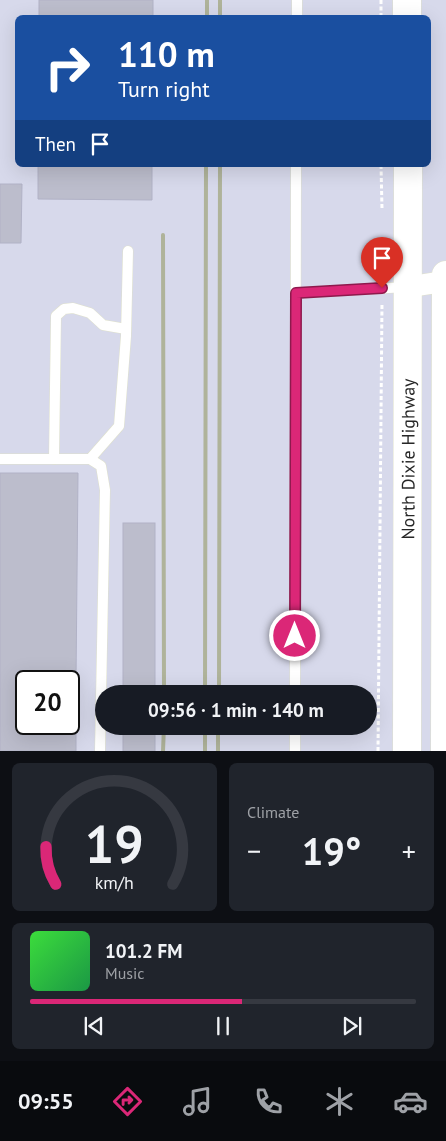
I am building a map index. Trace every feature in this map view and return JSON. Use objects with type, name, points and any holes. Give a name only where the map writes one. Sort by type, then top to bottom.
[{"type":"main road","points":[[407,0],[407,15]]},
{"type":"main road","name":"North Dixie Highway","points":[[408,167],[395,288],[408,751]]},
{"type":"main road","points":[[445,751],[446,275]]},
{"type":"street","points":[[395,288],[446,282]]},
{"type":"lane","points":[[297,0],[297,15]]},
{"type":"lane","points":[[295,685],[296,167]]},
{"type":"lane","points":[[90,458],[119,426],[126,328],[128,251]]},
{"type":"lane","points":[[296,293],[395,288]]},
{"type":"lane","points":[[54,459],[56,316],[64,309],[73,308],[90,312],[103,325],[126,328]]},
{"type":"lane","points":[[0,458],[90,458],[101,466],[105,490],[100,751]]},
{"type":"lane","points":[[295,735],[295,751]]},
{"type":"path","points":[[381,0],[381,15]]},
{"type":"path","points":[[381,167],[382,214]]},
{"type":"path","points":[[378,751],[395,288]]},
{"type":"building","points":[[39,0],[153,0],[153,15],[39,15]]},
{"type":"building","points":[[38,167],[152,167],[152,200],[38,199]]},
{"type":"building","points":[[0,184],[22,184],[21,243],[0,243]]},
{"type":"building","points":[[0,473],[78,473],[76,670],[15,670],[15,735],[76,735],[76,751],[0,751]]},
{"type":"building","points":[[123,523],[155,523],[155,685],[123,685]]},
{"type":"building","points":[[123,735],[155,735],[155,751],[123,751]]},
{"type":"railway","points":[[207,0],[207,15]]},
{"type":"railway","points":[[220,0],[220,15]]},
{"type":"railway","points":[[205,685],[206,167]]},
{"type":"railway","points":[[219,685],[220,167]]},
{"type":"railway","points":[[163,235],[164,685]]},
{"type":"railway","points":[[163,751],[164,735]]},
{"type":"railway","points":[[205,735],[205,751]]},
{"type":"railway","points":[[218,735],[218,751]]},
{"type":"route","points":[[295,636],[296,293],[382,288]]}]
